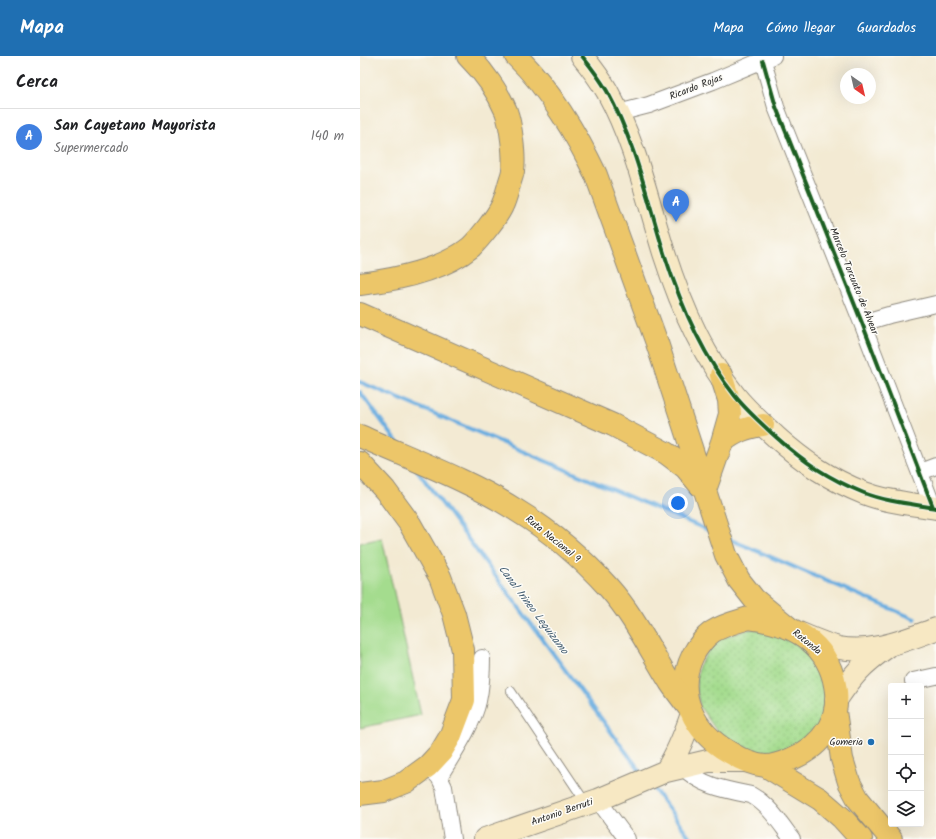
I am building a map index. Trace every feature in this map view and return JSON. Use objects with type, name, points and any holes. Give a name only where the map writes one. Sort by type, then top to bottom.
[{"type":"main road","points":[[360,284],[418,273],[452,259],[471,247],[484,232],[502,206],[513,171],[511,132],[506,110],[492,85],[478,65],[468,56]]},
{"type":"main road","points":[[516,56],[546,92],[566,121],[596,175],[657,343],[726,555],[739,580],[754,599],[794,631]]},
{"type":"main road","points":[[360,314],[613,425],[666,453],[686,468],[705,490]]},
{"type":"main road","points":[[705,490],[730,414],[729,400],[721,375]]},
{"type":"main road","points":[[722,442],[744,428],[763,425]]},
{"type":"main road","name":"Ruta Nacional 9","points":[[360,436],[476,488],[516,510],[548,532],[609,588],[632,618],[691,712]]},
{"type":"main road","points":[[360,463],[385,490],[410,524],[440,577],[454,614],[463,650],[464,700],[450,737],[441,752],[433,771],[384,791],[360,794]]},
{"type":"main road","name":"Rotonda","points":[[749,618],[767,620],[794,631],[815,646],[823,654],[827,661],[834,680],[836,705],[830,725],[810,749],[797,757],[766,766],[744,761],[722,748],[707,736],[691,712],[685,686],[687,667],[697,649],[711,633],[730,623],[749,618]]},
{"type":"main road","points":[[836,705],[842,759],[849,782],[858,799],[891,839]]},
{"type":"main road","points":[[766,766],[820,799],[842,818],[861,839]]},
{"type":"street","points":[[582,56],[606,90],[618,113],[634,152],[665,255],[682,302],[695,332],[734,395],[763,425],[814,468],[865,494],[934,508]]},
{"type":"street","name":"Ricardo Rojas","points":[[618,113],[649,105],[768,58]]},
{"type":"street","name":"Marcelo Torcuato de Alvear","points":[[768,58],[776,107],[934,508]]},
{"type":"street","points":[[862,323],[889,314],[936,304]]},
{"type":"street","points":[[920,472],[936,466]]},
{"type":"street","points":[[794,631],[826,644],[840,648],[860,650],[890,645],[936,629]]},
{"type":"street","points":[[836,705],[856,672],[869,660],[890,645]]},
{"type":"street","points":[[452,839],[444,787],[433,771],[469,724],[478,702],[482,674],[482,658]]},
{"type":"street","points":[[913,681],[936,676]]},
{"type":"street","points":[[691,712],[675,769],[690,774],[702,782],[717,788],[755,798],[765,805],[792,839]]},
{"type":"street","name":"Antonio Berruti","points":[[485,839],[592,802],[675,769],[708,761],[744,761]]},
{"type":"street","points":[[592,802],[627,839]]},
{"type":"lane","points":[[511,692],[592,802]]},
{"type":"green space","points":[[382,538],[421,715],[360,728],[360,543]]},
{"type":"green space","points":[[750,629],[762,629],[785,637],[806,650],[827,679],[827,713],[812,738],[777,754],[752,751],[731,740],[716,730],[700,707],[696,687],[699,666],[710,648],[721,638]]},
{"type":"waterway","points":[[360,382],[710,531]]},
{"type":"waterway","name":"Canal Irineo Leguizamo","points":[[360,392],[398,443]]},
{"type":"waterway","name":"Canal Irineo Leguizamo","points":[[417,470],[643,775]]},
{"type":"waterway","points":[[729,539],[915,619]]},
{"type":"waterway","name":"Canal Irineo Leguizamo","points":[[651,785],[691,839]]},
{"type":"cycle path","points":[[582,56],[607,91],[617,110],[640,170],[664,253],[677,291],[693,328],[712,363],[735,396],[744,407],[786,446],[828,476],[851,488],[882,499],[936,508]]},
{"type":"cycle path","points":[[763,61],[776,107],[933,507]]},
{"type":"place","name":"San Cayetano Mayorista","points":[[676,222]]},
{"type":"place","name":"Gomeria","points":[[871,742]]}]
